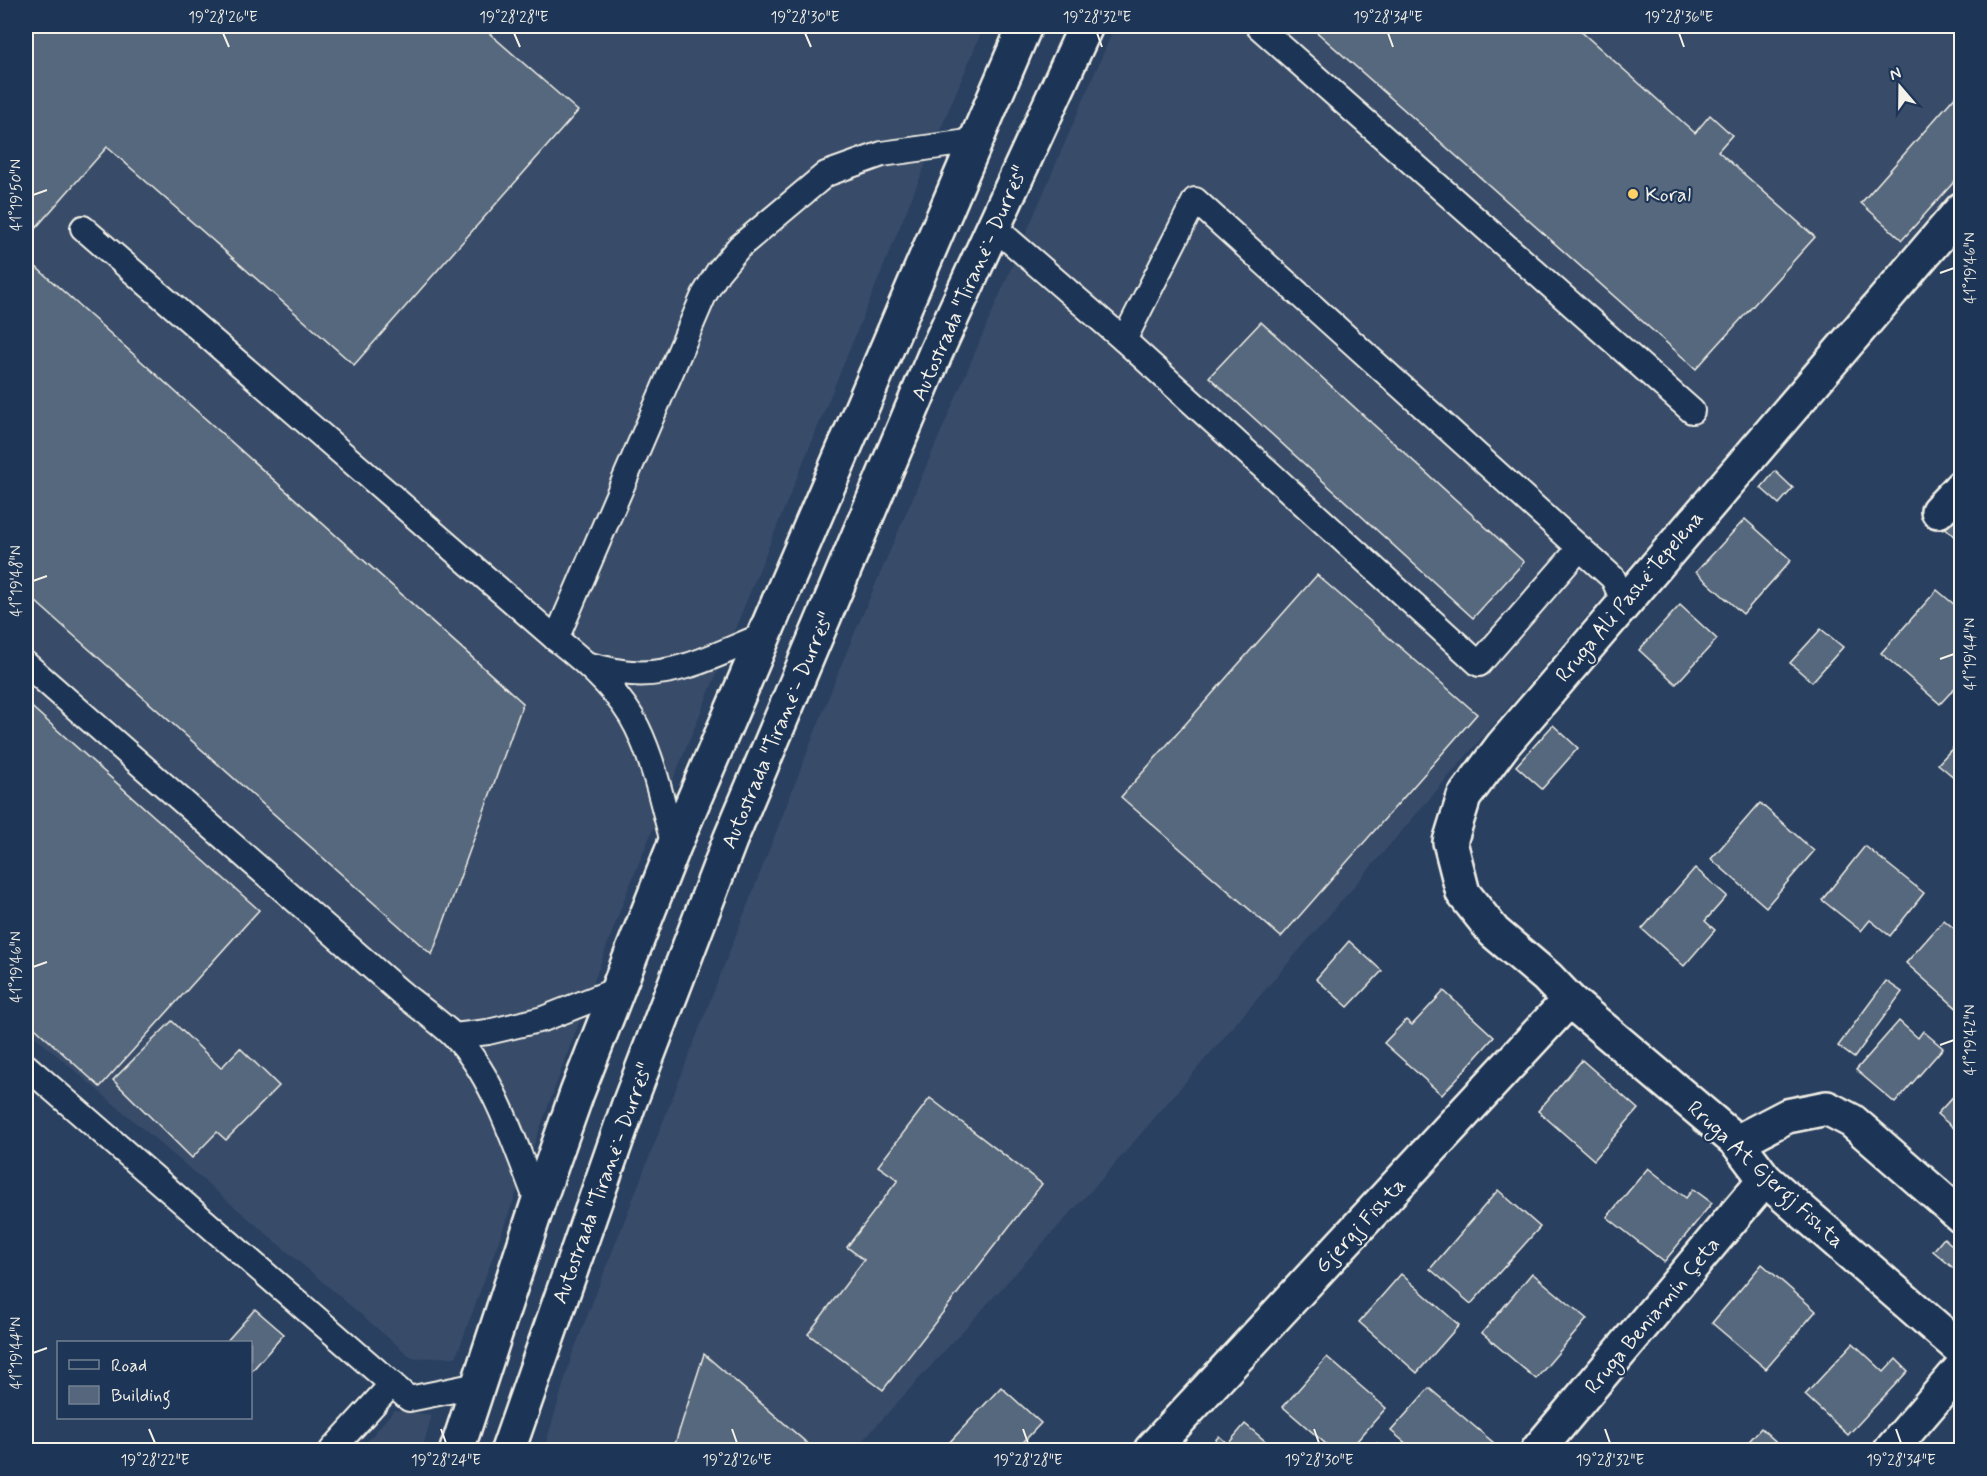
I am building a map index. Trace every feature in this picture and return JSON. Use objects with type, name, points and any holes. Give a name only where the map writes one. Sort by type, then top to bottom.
[{"type":"main road","points":[[457,1450],[538,1203],[577,1093],[674,846],[1025,26]]},
{"type":"main road","name":"Autostrada \"Tiranë - Durrës\"","points":[[508,1450],[629,1104],[726,851],[936,352],[1086,26]]},
{"type":"main road","name":"Rruga Ali Pashë Tepelena","points":[[1569,1000],[1547,977],[1494,932],[1462,892],[1450,842],[1464,797],[1503,745],[1962,208]]},
{"type":"main road","points":[[1938,511],[1962,486]]},
{"type":"main road","name":"Rruga At Gjergj Fishta","points":[[1569,1000],[1737,1142],[1765,1179],[1962,1350]]},
{"type":"main road","name":"Gjergj Fishta","points":[[1151,1450],[1569,1000]]},
{"type":"main road","points":[[1737,1142],[1787,1116],[1827,1108],[1852,1120],[1962,1217]]},
{"type":"main road","name":"Rruga Beniamin Çeta","points":[[1538,1450],[1765,1179]]},
{"type":"main road","points":[[1891,1450],[1962,1367]]},
{"type":"lane","points":[[1258,26],[1692,411]]},
{"type":"lane","points":[[556,639],[704,295],[718,272],[739,247],[826,174],[882,154],[975,141]]},
{"type":"lane","points":[[1124,340],[1195,200],[1612,578],[1624,603]]},
{"type":"lane","points":[[994,227],[1124,340],[1479,664],[1580,548]]},
{"type":"lane","points":[[83,228],[589,666],[636,724],[648,752],[674,846]]},
{"type":"lane","points":[[589,666],[632,673],[662,672],[692,664],[764,635]]},
{"type":"lane","points":[[26,664],[399,991],[454,1036],[471,1057],[499,1107],[538,1203]]},
{"type":"lane","points":[[454,1036],[488,1032],[543,1019],[619,989]]},
{"type":"lane","points":[[26,1066],[410,1399],[478,1385]]},
{"type":"lane","points":[[332,1450],[392,1384]]},
{"type":"shaded area","points":[[26,26],[984,26],[625,897],[456,1357],[412,1358],[26,1029]]},
{"type":"shaded area","points":[[1115,26],[1961,26],[1961,182],[1107,1173],[854,1450],[544,1450],[572,1355],[844,658]]},
{"type":"shaded area","points":[[394,1410],[432,1415],[422,1450],[360,1450]]},
{"type":"building","points":[[26,26],[481,26],[578,111],[354,365],[107,147],[26,239]]},
{"type":"building","name":"Koral","points":[[1310,26],[1577,26],[1695,133],[1710,115],[1732,135],[1718,151],[1815,237],[1696,369]]},
{"type":"building","points":[[1959,92],[1962,94],[1962,173],[1902,240],[1861,203]]},
{"type":"building","points":[[26,258],[523,703],[432,955],[26,593]]},
{"type":"building","points":[[1261,322],[1524,562],[1473,618],[1209,377]]},
{"type":"building","points":[[1775,471],[1793,488],[1779,504],[1761,488]]},
{"type":"building","points":[[1962,495],[1962,543],[1938,521]]},
{"type":"building","points":[[1745,519],[1791,560],[1743,614],[1696,572]]},
{"type":"building","points":[[1317,575],[1477,714],[1281,937],[1121,797]]},
{"type":"building","points":[[1937,590],[1962,611],[1962,680],[1940,704],[1881,653]]},
{"type":"building","points":[[1680,605],[1717,639],[1676,684],[1639,650]]},
{"type":"building","points":[[1821,629],[1843,647],[1812,682],[1790,663]]},
{"type":"building","points":[[26,702],[259,910],[100,1087],[26,1020]]},
{"type":"building","points":[[1553,725],[1578,748],[1542,789],[1516,766]]},
{"type":"building","points":[[1962,738],[1962,784],[1938,764]]},
{"type":"building","points":[[1760,803],[1814,851],[1766,907],[1711,859]]},
{"type":"building","points":[[1865,846],[1924,893],[1890,936],[1870,920],[1861,931],[1822,900]]},
{"type":"building","points":[[1695,868],[1727,896],[1705,921],[1715,930],[1684,966],[1642,929]]},
{"type":"building","points":[[1944,920],[1962,935],[1960,1011],[1906,963]]},
{"type":"building","points":[[1349,941],[1382,971],[1348,1007],[1316,979]]},
{"type":"building","points":[[1886,981],[1902,992],[1854,1058],[1838,1046]]},
{"type":"building","points":[[1444,991],[1494,1037],[1442,1095],[1384,1043],[1406,1020],[1412,1025]]},
{"type":"building","points":[[172,1021],[221,1068],[240,1048],[279,1086],[226,1140],[217,1132],[192,1158],[113,1080]]},
{"type":"building","points":[[1899,1021],[1918,1038],[1923,1031],[1943,1048],[1895,1103],[1856,1070]]},
{"type":"building","points":[[1582,1060],[1638,1109],[1594,1160],[1538,1111]]},
{"type":"building","points":[[1962,1087],[1962,1135],[1937,1114]]},
{"type":"building","points":[[930,1098],[1042,1184],[883,1390],[808,1334],[864,1260],[847,1247],[898,1180],[878,1166]]},
{"type":"building","points":[[1648,1168],[1686,1198],[1693,1189],[1712,1203],[1664,1262],[1607,1217]]},
{"type":"building","points":[[1498,1190],[1540,1227],[1471,1304],[1430,1269]]},
{"type":"building","points":[[1944,1238],[1962,1254],[1962,1268],[1958,1272],[1933,1251]]},
{"type":"building","points":[[1762,1264],[1816,1311],[1766,1369],[1712,1323]]},
{"type":"building","points":[[1532,1273],[1587,1319],[1536,1379],[1482,1333]]},
{"type":"building","points":[[1401,1274],[1459,1325],[1417,1373],[1359,1322]]},
{"type":"building","points":[[255,1309],[284,1334],[252,1371],[252,1341],[227,1341]]},
{"type":"building","points":[[1853,1343],[1884,1372],[1896,1359],[1908,1371],[1848,1435],[1805,1395]]},
{"type":"building","points":[[704,1354],[815,1450],[673,1450]]},
{"type":"building","points":[[1327,1357],[1386,1408],[1349,1450],[1333,1450],[1283,1407]]},
{"type":"building","points":[[1001,1387],[1041,1423],[1016,1450],[954,1450],[947,1445]]},
{"type":"building","points":[[1429,1388],[1494,1443],[1488,1450],[1414,1450],[1391,1431]]},
{"type":"building","points":[[1245,1424],[1276,1450],[1207,1450],[1219,1436],[1228,1444]]},
{"type":"building","points":[[1761,1428],[1785,1450],[1741,1450]]},
{"type":"building","points":[[1377,1443],[1387,1450],[1372,1450]]},
{"type":"place","name":"Koral","points":[[1633,194]]}]
